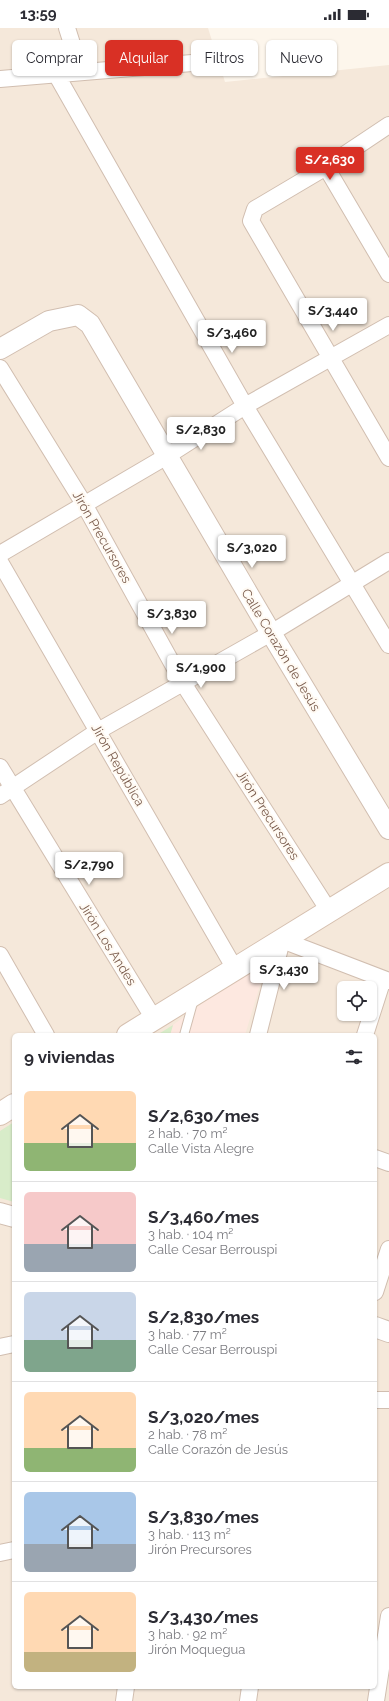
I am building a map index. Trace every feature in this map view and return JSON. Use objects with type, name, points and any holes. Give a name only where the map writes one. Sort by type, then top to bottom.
[{"type":"main road","points":[[131,1033],[389,874]]},
{"type":"main road","points":[[0,1114],[12,1106]]},
{"type":"street","points":[[67,28],[71,40]]},
{"type":"street","points":[[97,71],[191,63]]},
{"type":"street","points":[[0,79],[34,76]]},
{"type":"street","points":[[57,76],[245,406],[389,645]]},
{"type":"street","points":[[389,125],[326,167],[255,209],[251,221],[389,458]]},
{"type":"street","points":[[326,167],[389,274]]},
{"type":"street","name":"Calle Corazón de Jesús","points":[[0,349],[49,321],[78,316],[90,324],[271,634],[389,829]]},
{"type":"street","points":[[0,554],[167,456],[245,406],[389,325]]},
{"type":"street","name":"Jirón Precursores","points":[[0,368],[84,504],[183,683],[329,911]]},
{"type":"street","points":[[6,792],[98,731],[271,634],[389,561]]},
{"type":"street","name":"Jirón República","points":[[0,562],[235,969]]},
{"type":"street","name":"Jirón Los Andes","points":[[0,767],[6,792],[154,1019]]},
{"type":"street","points":[[259,1033],[282,940],[386,980],[366,1033]]},
{"type":"street","points":[[0,955],[45,1033]]},
{"type":"street","points":[[377,1159],[389,1163]]},
{"type":"street","points":[[0,1213],[12,1216]]},
{"type":"street","points":[[0,1224],[12,1224]]},
{"type":"street","points":[[377,1286],[389,1249]]},
{"type":"street","points":[[377,1328],[389,1332]]},
{"type":"street","points":[[0,1347],[12,1344]]},
{"type":"street","points":[[377,1400],[389,1400]]},
{"type":"street","points":[[0,1553],[12,1550]]},
{"type":"street","points":[[376,1701],[381,1678],[389,1616]]},
{"type":"street","points":[[124,1701],[126,1689]]},
{"type":"street","points":[[248,1701],[250,1689]]},
{"type":"lane","points":[[185,1033],[196,993]]},
{"type":"shaded area","points":[[0,28],[208,28],[212,40],[191,40],[191,76],[223,76],[225,82],[283,76],[337,76],[337,70],[389,65],[389,1701],[0,1701]]},
{"type":"shaded area","points":[[251,967],[264,972],[246,1033],[171,1033],[173,1025]]},
{"type":"green space","points":[[173,1025],[171,1033],[160,1033]]},
{"type":"green space","points":[[12,1123],[12,1201],[0,1198],[0,1131]]}]
